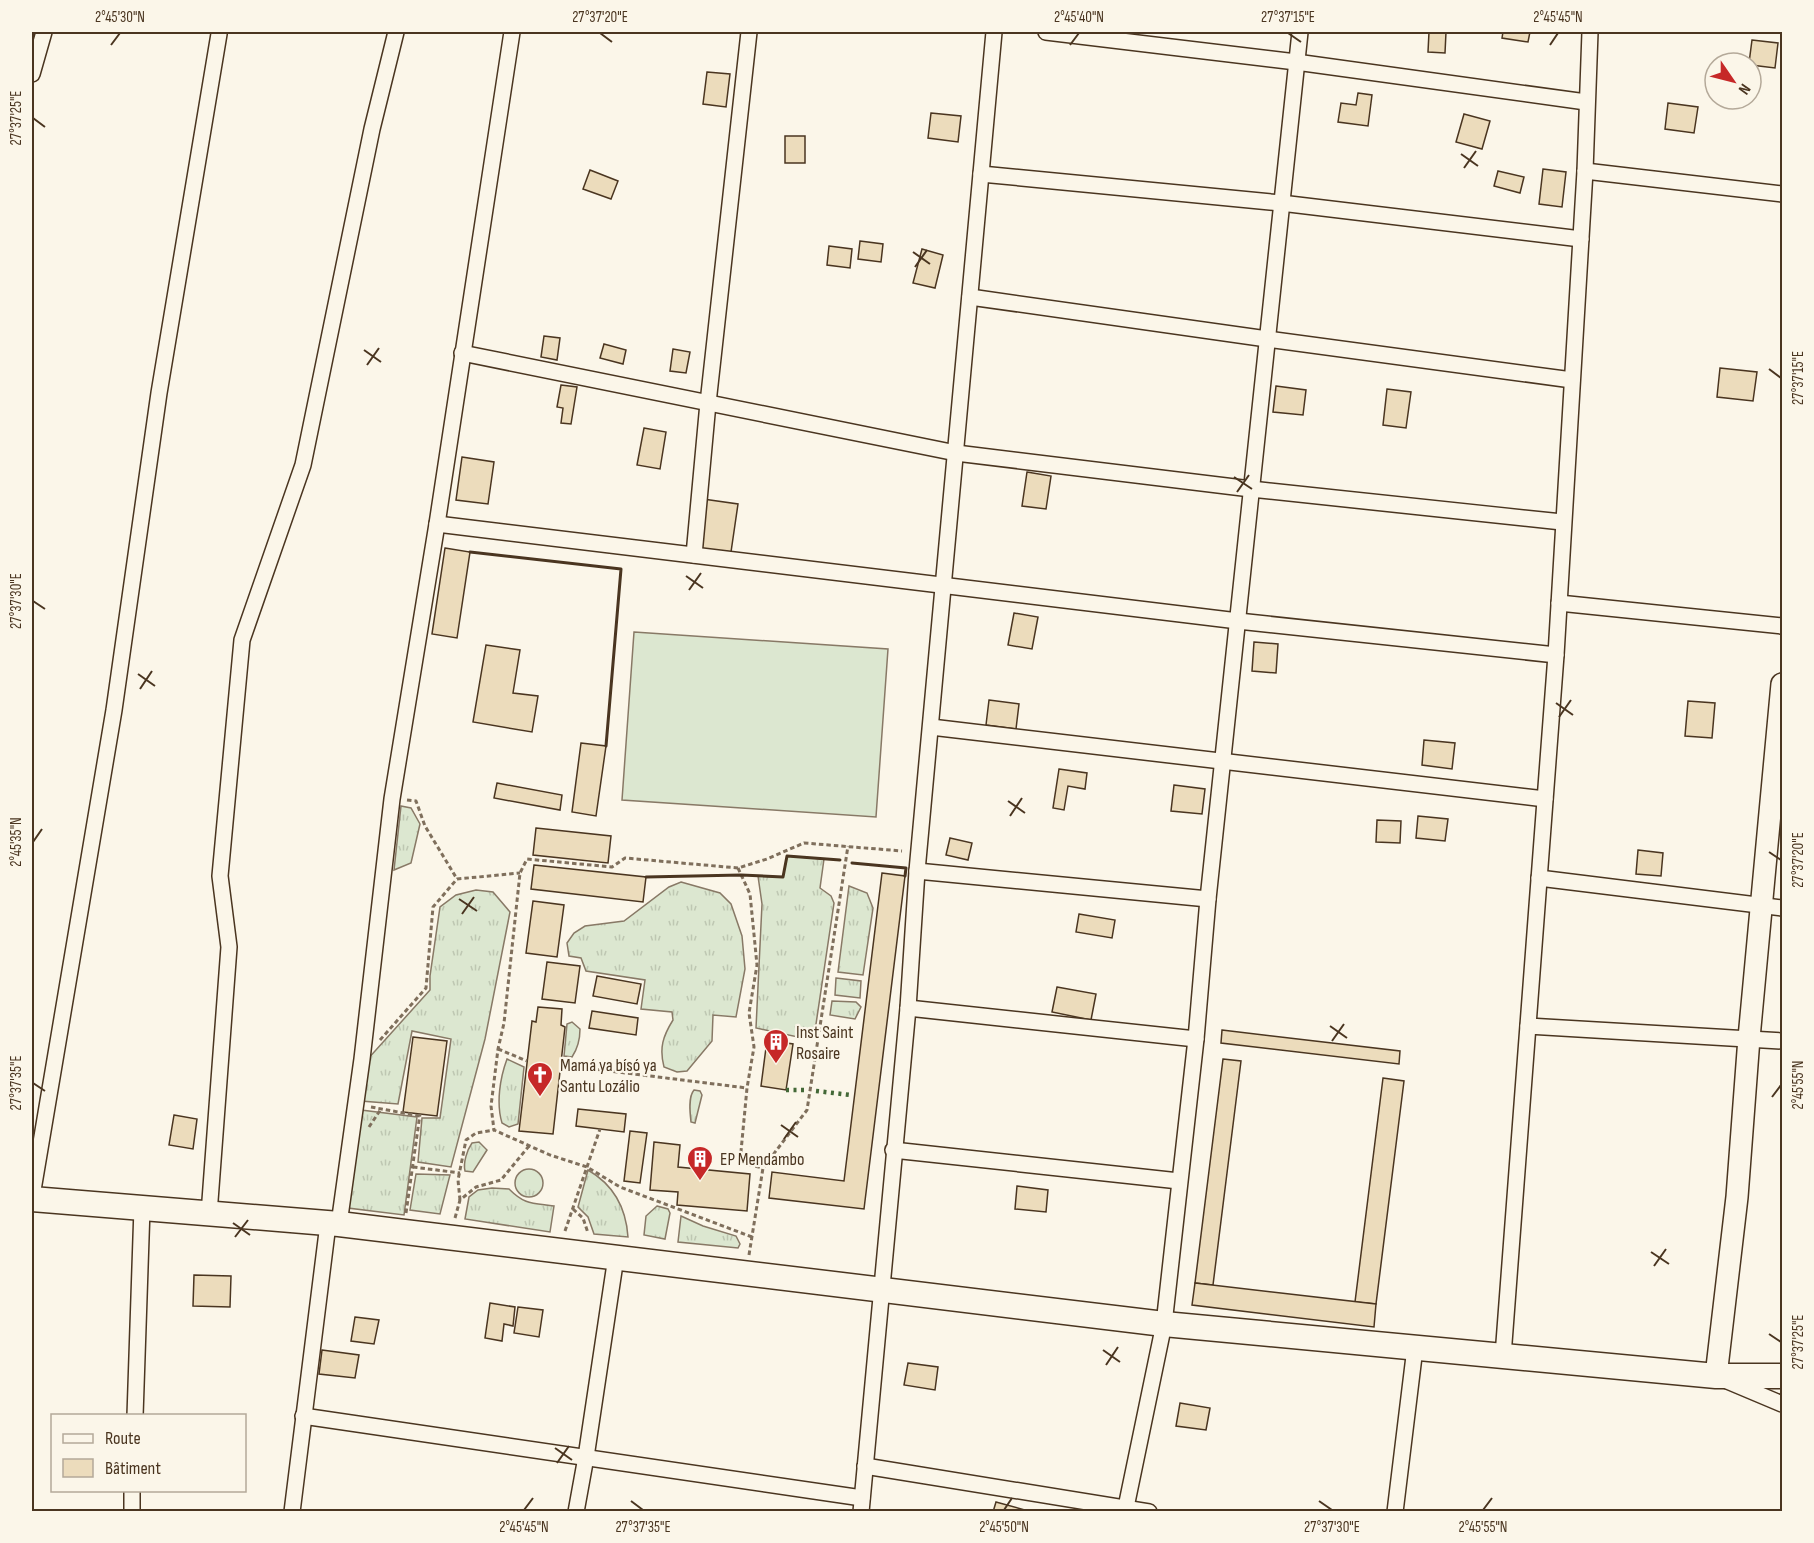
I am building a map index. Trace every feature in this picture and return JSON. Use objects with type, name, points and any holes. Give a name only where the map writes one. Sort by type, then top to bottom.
[{"type":"main road","points":[[32,1198],[334,1224],[1164,1324],[1716,1376],[1782,1376]]},
{"type":"street","points":[[32,74],[44,32]]},
{"type":"street","points":[[208,1214],[228,946],[220,876],[242,640],[303,465],[372,129],[396,32]]},
{"type":"street","points":[[292,1512],[303,1416],[356,1105],[392,799],[437,524],[512,32]]},
{"type":"street","points":[[694,555],[708,403],[749,32]]},
{"type":"street","points":[[303,1416],[586,1457],[862,1505],[893,1150],[908,1008],[917,871],[994,32]]},
{"type":"street","points":[[1046,32],[1296,62],[1586,102]]},
{"type":"street","points":[[1125,1510],[1164,1324],[1196,1039],[1208,899],[1300,32]]},
{"type":"street","points":[[1503,1356],[1556,655],[1562,522],[1585,171],[1590,32]]},
{"type":"street","points":[[32,1198],[114,710],[159,393],[219,33]]},
{"type":"street","points":[[1585,171],[1782,194]]},
{"type":"street","points":[[981,174],[1281,203],[1581,239]]},
{"type":"street","points":[[970,297],[1572,380]]},
{"type":"street","points":[[462,353],[956,453],[1251,489],[1562,522]]},
{"type":"street","points":[[437,524],[1238,621],[1556,655]]},
{"type":"street","points":[[1559,603],[1782,626]]},
{"type":"street","points":[[1782,684],[1779,764],[1761,906],[1737,1197],[1716,1376],[1782,1404]]},
{"type":"street","points":[[931,728],[1545,800]]},
{"type":"street","points":[[917,871],[1208,899]]},
{"type":"street","points":[[1539,878],[1782,908]]},
{"type":"street","points":[[908,1008],[1196,1039]]},
{"type":"street","points":[[1528,1026],[1782,1041]]},
{"type":"street","points":[[893,1150],[1179,1181]]},
{"type":"street","points":[[135,1414],[142,1208]]},
{"type":"street","points":[[576,1512],[616,1257]]},
{"type":"street","points":[[1395,1512],[1415,1348]]},
{"type":"street","points":[[865,1466],[1125,1510],[1149,1512]]},
{"type":"street","points":[[132,1492],[132,1512]]},
{"type":"path","points":[[392,799],[416,801],[425,826],[457,879]]},
{"type":"path","points":[[495,1130],[491,1106],[498,1049],[504,1023],[520,873],[527,859],[612,867],[625,858],[738,868],[767,859],[804,843],[919,852]]},
{"type":"path","points":[[749,1256],[763,1168],[807,1110],[848,846]]},
{"type":"path","points":[[738,868],[750,894],[757,965],[749,1013],[754,1047],[747,1088],[740,1162],[763,1168]]},
{"type":"path","points":[[362,1059],[426,988],[433,907],[457,879],[520,873]]},
{"type":"path","points":[[498,1049],[527,1060]]},
{"type":"path","points":[[561,1065],[747,1088]]},
{"type":"path","points":[[356,1105],[420,1115],[405,1220]]},
{"type":"path","points":[[563,1238],[600,1129]]},
{"type":"path","points":[[452,1225],[460,1200],[458,1180],[466,1140],[477,1133],[495,1130],[550,1155],[587,1167],[620,1187],[752,1237]]},
{"type":"path","points":[[460,1200],[476,1187],[501,1180],[529,1146]]},
{"type":"path","points":[[413,1167],[460,1173]]},
{"type":"path","points":[[573,1209],[583,1218],[591,1241]]},
{"type":"green space","points":[[634,632],[888,649],[876,817],[622,800]]},
{"type":"green space","points":[[401,806],[411,808],[420,824],[411,863],[394,870]]},
{"type":"green space","points":[[787,856],[824,859],[820,888],[831,896],[834,903],[816,1024],[807,1039],[756,1028],[762,904],[758,876],[783,877]]},
{"type":"green space","points":[[681,882],[720,893],[731,904],[742,936],[745,969],[736,1017],[713,1015],[712,1041],[687,1071],[677,1072],[664,1067],[662,1054],[664,1037],[673,1020],[672,1012],[641,1009],[645,980],[586,971],[581,958],[569,956],[567,943],[574,933],[585,926],[624,921],[669,887]]},
{"type":"green space","points":[[849,886],[867,893],[873,908],[863,975],[838,972]]},
{"type":"green space","points":[[476,890],[493,892],[510,912],[485,1039],[451,1167],[418,1162],[422,1118],[440,1118],[451,1039],[412,1031],[398,1104],[361,1101],[366,1061],[430,990],[440,907],[456,895]]},
{"type":"green space","points":[[836,978],[861,981],[860,998],[835,995]]},
{"type":"green space","points":[[832,1001],[856,1002],[861,1007],[855,1019],[830,1015]]},
{"type":"green space","points":[[572,1022],[580,1029],[580,1036],[572,1057],[564,1056],[567,1024]]},
{"type":"green space","points":[[507,1059],[524,1067],[518,1124],[509,1127],[502,1123],[499,1107],[502,1074]]},
{"type":"green space","points":[[694,1090],[700,1091],[702,1095],[695,1123],[691,1122],[690,1110]]},
{"type":"green space","points":[[361,1110],[417,1117],[404,1215],[348,1208]]},
{"type":"green space","points":[[479,1142],[487,1150],[473,1172],[465,1171],[465,1160],[469,1149],[472,1143]]},
{"type":"green space","points":[[529,1169],[539,1173],[543,1183],[539,1193],[529,1197],[519,1193],[515,1183],[519,1173]]},
{"type":"green space","points":[[588,1170],[605,1183],[617,1198],[625,1216],[628,1237],[594,1234],[588,1217],[578,1207]]},
{"type":"green space","points":[[416,1174],[450,1175],[440,1214],[410,1210]]},
{"type":"green space","points":[[509,1189],[524,1201],[554,1206],[550,1232],[465,1219],[469,1197],[478,1190]]},
{"type":"green space","points":[[657,1206],[668,1209],[670,1213],[665,1239],[644,1235],[646,1216]]},
{"type":"green space","points":[[681,1216],[703,1226],[736,1236],[740,1244],[738,1248],[678,1242]]},
{"type":"building","points":[[1429,32],[1446,32],[1445,53],[1428,52]]},
{"type":"building","points":[[1503,32],[1530,32],[1528,42],[1502,38]]},
{"type":"building","points":[[1752,40],[1778,43],[1775,68],[1763,66],[1763,51],[1751,51]]},
{"type":"building","points":[[707,72],[730,74],[726,107],[703,104]]},
{"type":"building","points":[[1358,93],[1372,95],[1368,126],[1338,122],[1341,103],[1356,105]]},
{"type":"building","points":[[1668,103],[1698,107],[1694,133],[1665,129]]},
{"type":"building","points":[[931,113],[961,116],[958,142],[928,138]]},
{"type":"building","points":[[1464,114],[1490,121],[1482,149],[1456,142]]},
{"type":"building","points":[[785,136],[805,136],[805,163],[785,163]]},
{"type":"building","points":[[1543,169],[1566,172],[1562,207],[1539,204]]},
{"type":"building","points":[[590,170],[618,181],[611,199],[583,189]]},
{"type":"building","points":[[1498,171],[1524,177],[1520,193],[1494,186]]},
{"type":"building","points":[[860,241],[883,244],[881,262],[858,259]]},
{"type":"building","points":[[829,246],[852,249],[850,268],[827,265]]},
{"type":"building","points":[[922,249],[943,255],[935,288],[913,283]]},
{"type":"building","points":[[544,336],[560,338],[557,360],[541,357]]},
{"type":"building","points":[[604,344],[626,350],[623,364],[600,358]]},
{"type":"building","points":[[673,349],[690,352],[686,373],[670,371]]},
{"type":"building","points":[[1720,368],[1757,372],[1753,401],[1717,397]]},
{"type":"building","points":[[561,385],[577,387],[571,424],[561,423],[563,408],[557,407]]},
{"type":"building","points":[[1276,386],[1306,390],[1303,415],[1273,412]]},
{"type":"building","points":[[1387,389],[1411,392],[1406,428],[1383,425]]},
{"type":"building","points":[[644,428],[666,432],[660,469],[637,465]]},
{"type":"building","points":[[462,457],[494,462],[488,504],[456,500]]},
{"type":"building","points":[[1027,472],[1051,476],[1046,509],[1022,506]]},
{"type":"building","points":[[703,499],[738,504],[731,552],[696,548]]},
{"type":"building","points":[[445,548],[470,552],[457,638],[432,634]]},
{"type":"building","points":[[1014,613],[1038,617],[1032,649],[1008,645]]},
{"type":"building","points":[[1254,642],[1278,644],[1276,673],[1252,671]]},
{"type":"building","points":[[486,645],[520,650],[513,693],[538,696],[532,732],[473,722]]},
{"type":"building","points":[[989,700],[1019,704],[1016,729],[986,725]]},
{"type":"building","points":[[1688,701],[1715,703],[1712,738],[1685,736]]},
{"type":"building","points":[[1424,740],[1455,743],[1452,769],[1422,765]]},
{"type":"building","points":[[581,743],[606,746],[596,816],[572,812]]},
{"type":"building","points":[[1059,769],[1087,773],[1085,789],[1068,786],[1064,810],[1053,808]]},
{"type":"building","points":[[497,783],[562,795],[560,810],[494,798]]},
{"type":"building","points":[[1174,785],[1205,789],[1202,814],[1171,811]]},
{"type":"building","points":[[1418,816],[1448,819],[1445,841],[1416,838]]},
{"type":"building","points":[[1377,820],[1401,821],[1400,843],[1376,842]]},
{"type":"building","points":[[536,828],[611,836],[608,863],[533,855]]},
{"type":"building","points":[[950,838],[972,843],[968,860],[946,855]]},
{"type":"building","points":[[1638,850],[1663,853],[1661,876],[1636,874]]},
{"type":"building","points":[[534,865],[646,877],[643,902],[531,889]]},
{"type":"building","points":[[882,873],[905,876],[864,1209],[769,1198],[772,1172],[844,1181]]},
{"type":"building","points":[[533,901],[564,905],[557,957],[526,953]]},
{"type":"building","points":[[1079,914],[1115,920],[1112,938],[1076,932]]},
{"type":"building","points":[[547,962],[580,966],[575,1003],[542,999]]},
{"type":"building","points":[[597,976],[641,984],[637,1004],[593,996]]},
{"type":"building","points":[[1057,987],[1096,994],[1091,1020],[1052,1012]]},
{"type":"building","name":"Mamá ya bísó ya Santu Lozálio","points":[[538,1007],[562,1009],[561,1025],[565,1027],[553,1134],[519,1131],[532,1021],[536,1022]]},
{"type":"building","points":[[592,1011],[638,1018],[636,1035],[589,1028]]},
{"type":"building","points":[[1222,1030],[1400,1051],[1399,1064],[1221,1043]]},
{"type":"building","points":[[413,1037],[447,1041],[437,1116],[403,1112]]},
{"type":"building","name":"Inst Saint Rosaire","points":[[767,1040],[793,1044],[786,1090],[761,1086]]},
{"type":"building","points":[[1223,1059],[1241,1061],[1213,1285],[1195,1283]]},
{"type":"building","points":[[1383,1078],[1404,1081],[1376,1304],[1355,1302]]},
{"type":"building","points":[[578,1109],[626,1114],[624,1132],[576,1126]]},
{"type":"building","points":[[174,1115],[197,1119],[193,1149],[169,1145]]},
{"type":"building","points":[[630,1131],[647,1133],[640,1183],[624,1181]]},
{"type":"building","name":"EP Mendambo","points":[[654,1142],[680,1145],[678,1167],[750,1174],[747,1211],[677,1205],[678,1192],[650,1190]]},
{"type":"building","points":[[1017,1186],[1048,1190],[1046,1212],[1015,1209]]},
{"type":"building","points":[[194,1275],[231,1276],[230,1307],[193,1306]]},
{"type":"building","points":[[1195,1283],[1376,1304],[1374,1327],[1192,1305]]},
{"type":"building","points":[[490,1303],[515,1307],[513,1326],[504,1324],[502,1341],[485,1338]]},
{"type":"building","points":[[518,1307],[543,1310],[539,1337],[514,1333]]},
{"type":"building","points":[[355,1317],[379,1320],[374,1344],[351,1341]]},
{"type":"building","points":[[322,1350],[359,1355],[355,1378],[319,1374]]},
{"type":"building","points":[[908,1363],[938,1367],[935,1390],[904,1385]]},
{"type":"building","points":[[1180,1403],[1210,1408],[1206,1430],[1176,1426]]},
{"type":"building","points":[[996,1502],[1025,1510],[1025,1512],[993,1512]]},
{"type":"hedge","points":[[786,1090],[804,1090]]},
{"type":"hedge","points":[[816,1091],[851,1095]]},
{"type":"wall","points":[[470,552],[621,569],[606,746]]},
{"type":"wall","points":[[646,877],[741,875],[783,877],[787,856],[840,860]]},
{"type":"wall","points":[[852,863],[906,868],[905,876]]},
{"type":"place","name":"Inst Saint Rosaire","points":[[776,1065]]},
{"type":"place","name":"Mamá ya bísó ya Santu Lozálio","points":[[540,1098]]},
{"type":"place","name":"EP Mendambo","points":[[700,1182]]}]
